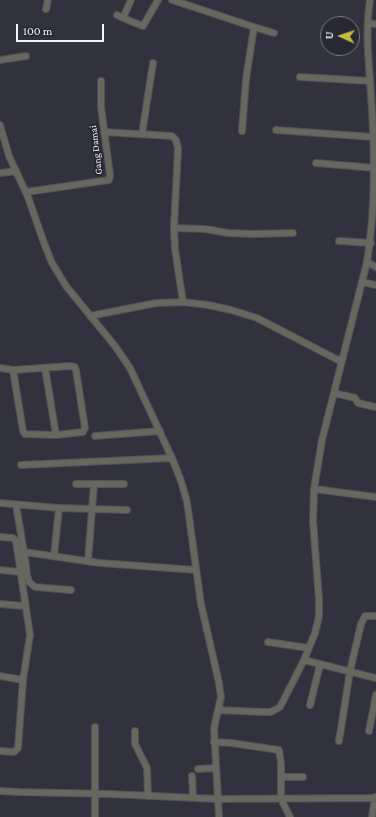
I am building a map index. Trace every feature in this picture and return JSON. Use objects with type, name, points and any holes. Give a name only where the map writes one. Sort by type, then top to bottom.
[{"type":"street","points":[[46,9],[48,0]]},
{"type":"street","points":[[123,18],[131,0]]},
{"type":"street","points":[[117,15],[143,26],[158,0]]},
{"type":"street","points":[[172,0],[274,33]]},
{"type":"street","points":[[218,710],[271,712],[276,710],[282,703],[304,660],[315,633],[319,609],[313,520],[314,489],[322,440],[371,243],[375,168],[374,108],[370,81],[368,23],[369,3],[376,7]]},
{"type":"street","points":[[368,23],[376,24]]},
{"type":"street","points":[[242,131],[246,79],[254,27]]},
{"type":"street","points":[[369,52],[376,53]]},
{"type":"street","points":[[0,60],[26,56]]},
{"type":"street","points":[[142,134],[153,63]]},
{"type":"street","points":[[300,77],[370,81]]},
{"type":"street","name":"Gang Damai","points":[[26,192],[109,180],[110,175],[101,107],[101,81]]},
{"type":"street","points":[[0,125],[9,156],[26,192],[52,263],[66,286],[115,346],[130,368],[160,431],[181,481],[187,502],[201,604],[219,683],[220,701],[214,722],[219,817]]},
{"type":"street","points":[[276,130],[374,140]]},
{"type":"street","points":[[104,132],[172,136],[177,142],[174,228],[175,248],[183,302]]},
{"type":"street","points":[[316,162],[375,168]]},
{"type":"street","points":[[0,173],[16,171]]},
{"type":"street","points":[[174,228],[205,229],[242,234],[293,234]]},
{"type":"street","points":[[339,241],[371,243]]},
{"type":"street","points":[[367,262],[376,267]]},
{"type":"street","points":[[362,282],[376,285]]},
{"type":"street","points":[[90,316],[156,303],[183,302],[208,305],[246,314],[342,362]]},
{"type":"street","points":[[0,368],[13,370],[72,366],[76,370],[85,430],[80,433],[56,435],[24,434],[13,370]]},
{"type":"street","points":[[45,368],[56,435]]},
{"type":"street","points":[[334,394],[355,398],[358,403],[376,407]]},
{"type":"street","points":[[95,436],[160,431]]},
{"type":"street","points":[[21,465],[172,458]]},
{"type":"street","points":[[76,484],[124,484]]},
{"type":"street","points":[[88,561],[94,484]]},
{"type":"street","points":[[314,489],[376,497]]},
{"type":"street","points":[[0,503],[59,508],[127,510]]},
{"type":"street","points":[[16,505],[27,575],[31,585],[35,587],[71,590]]},
{"type":"street","points":[[54,556],[59,508]]},
{"type":"street","points":[[0,536],[14,538],[16,541],[30,636],[23,680],[18,748],[14,752],[0,751]]},
{"type":"street","points":[[24,552],[88,561],[196,570]]},
{"type":"street","points":[[0,570],[21,572]]},
{"type":"street","points":[[0,604],[25,606]]},
{"type":"street","points":[[339,741],[350,671],[361,624],[365,616],[376,616]]},
{"type":"street","points":[[268,642],[309,648]]},
{"type":"street","points":[[304,660],[376,678]]},
{"type":"street","points":[[310,704],[320,664]]},
{"type":"street","points":[[0,676],[23,680]]},
{"type":"street","points":[[369,731],[376,695]]},
{"type":"street","points":[[95,727],[95,817]]},
{"type":"street","points":[[135,731],[135,744],[147,768],[148,796]]},
{"type":"street","points":[[214,742],[232,743],[279,750],[281,799],[290,817]]},
{"type":"street","points":[[198,769],[216,768]]},
{"type":"street","points":[[192,776],[193,797]]},
{"type":"street","points":[[281,777],[303,777]]},
{"type":"street","points":[[0,791],[94,793],[218,799],[375,798],[372,817]]}]
